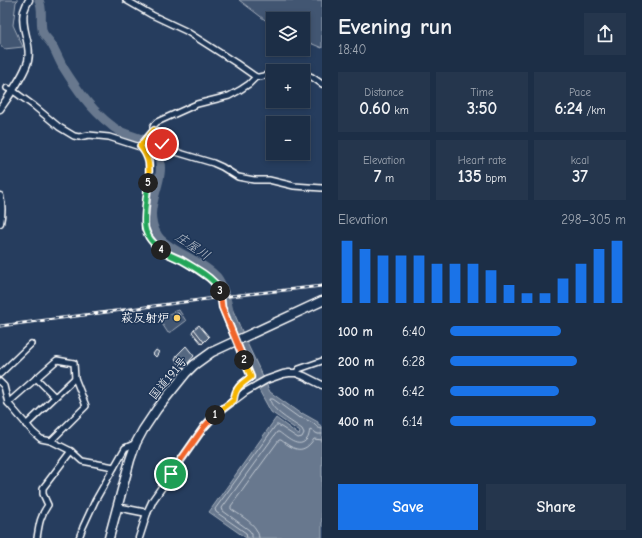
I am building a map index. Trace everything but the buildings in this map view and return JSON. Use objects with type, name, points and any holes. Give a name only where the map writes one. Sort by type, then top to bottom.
[{"type":"highway","name":"国道191号","points":[[109,538],[136,443],[157,409],[186,373],[212,352],[322,301]]},
{"type":"street","points":[[0,109],[10,89],[22,74],[28,61],[29,49],[24,22],[24,12],[29,0]]},
{"type":"street","points":[[126,0],[152,15],[186,31],[256,77]]},
{"type":"street","points":[[266,76],[256,77],[249,84],[229,96],[204,102],[157,122],[153,128],[162,144],[168,148],[176,152],[213,163],[238,177],[254,180],[269,180],[294,186],[322,188]]},
{"type":"street","points":[[310,76],[322,84]]},
{"type":"street","points":[[10,89],[74,136],[79,138],[89,135],[110,137],[140,146],[145,152],[149,161],[145,219],[145,228],[149,237],[156,246],[199,271],[219,288],[222,307],[240,339],[251,377],[234,392],[234,400]]},
{"type":"street","points":[[140,146],[154,130]]},
{"type":"street","points":[[0,196],[2,204],[2,216],[0,223]]},
{"type":"street","points":[[0,374],[31,344]]},
{"type":"street","points":[[8,403],[57,360],[74,363],[75,378],[86,406],[50,441]]},
{"type":"street","points":[[296,373],[299,369],[322,361]]},
{"type":"street","points":[[139,538],[153,500],[204,427],[216,414],[234,400],[266,380],[283,374],[296,373],[322,385]]},
{"type":"street","points":[[36,378],[55,397]]},
{"type":"street","points":[[26,425],[75,378]]},
{"type":"street","points":[[0,382],[4,386],[8,403],[32,432],[41,439],[50,441],[71,451],[82,461],[114,467]]},
{"type":"street","points":[[80,538],[83,527],[95,501],[125,448],[136,443]]},
{"type":"street","points":[[37,538],[43,511],[48,505],[43,494],[43,488],[71,451]]},
{"type":"street","points":[[118,507],[147,513]]},
{"type":"shaded area","points":[[0,0],[18,0],[16,2],[13,25],[23,47],[4,49],[0,44]]},
{"type":"shaded area","points":[[239,0],[322,0],[322,48],[310,43],[310,12],[266,12],[266,21]]},
{"type":"shaded area","points":[[179,310],[186,321],[168,333],[159,319]]},
{"type":"water","points":[[228,299],[270,392],[301,414],[302,413],[318,422],[318,424],[322,426],[322,538],[246,538],[209,512],[276,418],[299,435],[300,432],[271,412],[259,390],[233,327],[225,300]]},
{"type":"waterway","name":"庄屋川","points":[[39,0],[43,33],[51,44],[68,75],[84,98],[97,113],[114,128],[147,141],[157,150],[160,164],[160,175],[153,205],[153,225],[158,236],[163,242],[202,265],[217,277],[223,289],[229,311]]},
{"type":"railway","points":[[0,326],[230,296],[322,286]]},
{"type":"place","name":"萩反射炉","points":[[177,318]]},
{"type":"route","points":[[162,144],[154,130],[140,146],[145,152],[149,161],[145,228],[149,237],[156,246],[199,271],[219,288],[222,307],[251,377],[234,392],[234,400],[216,414],[204,427],[171,474]]}]
